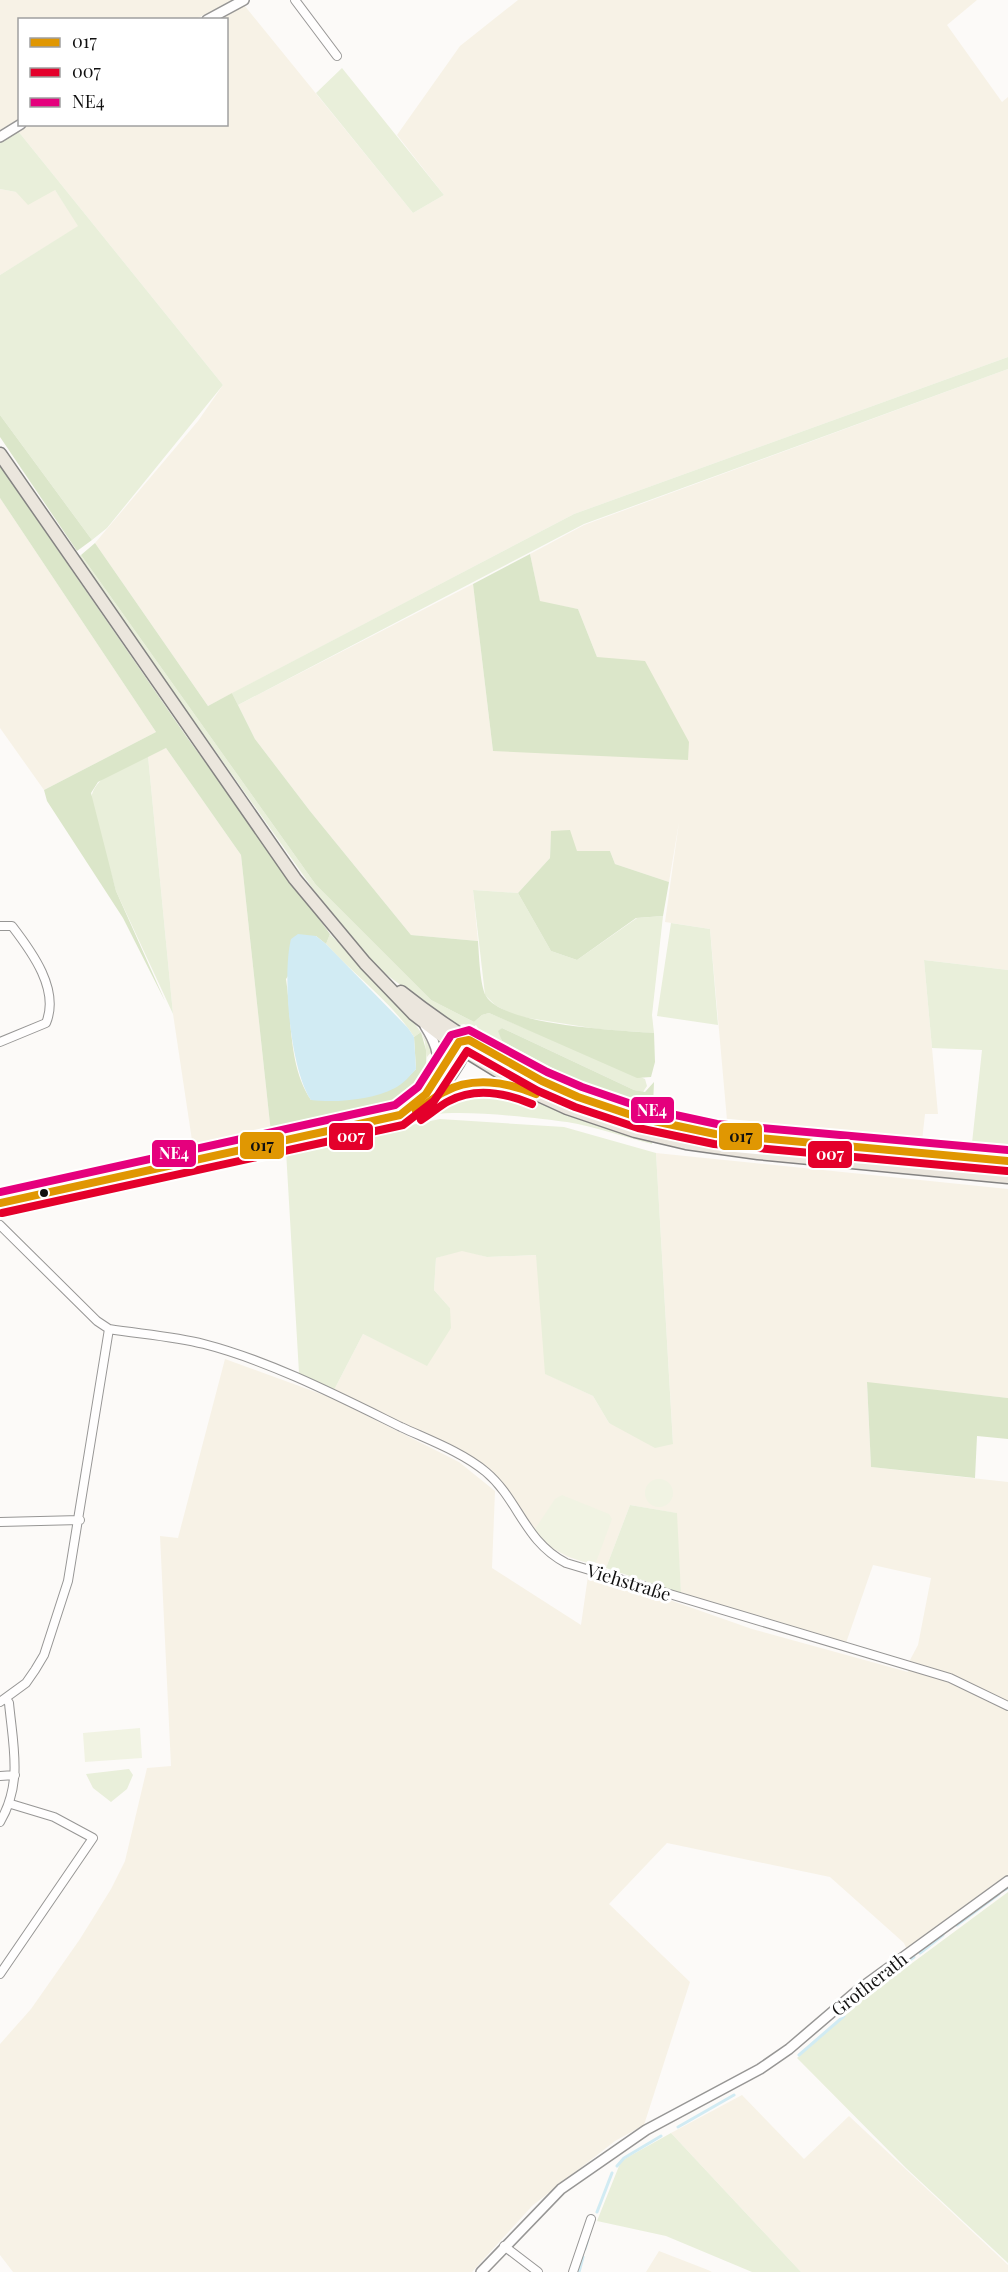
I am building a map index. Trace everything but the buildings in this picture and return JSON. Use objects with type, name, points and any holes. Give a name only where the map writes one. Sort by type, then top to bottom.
[{"type":"main road","points":[[0,454],[295,879],[365,963],[423,1021],[532,1092],[567,1108],[635,1131],[686,1143],[758,1153],[1008,1177]]},
{"type":"main road","points":[[365,963],[426,1011],[464,1046],[578,1097],[640,1118],[715,1134],[1008,1161]]},
{"type":"street","points":[[211,18],[244,0]]},
{"type":"street","points":[[295,0],[337,56]]},
{"type":"street","points":[[0,137],[18,126]]},
{"type":"street","points":[[0,926],[12,926],[26,944],[50,994],[51,1008],[46,1023],[0,1042]]},
{"type":"street","points":[[400,1115],[426,1094],[437,1073],[439,1062],[435,1042],[423,1021]]},
{"type":"street","points":[[437,1073],[464,1046]]},
{"type":"street","points":[[431,1100],[464,1046]]},
{"type":"street","points":[[0,1203],[128,1173],[416,1112],[449,1089],[470,1083],[490,1082],[532,1092]]},
{"type":"street","points":[[0,1225],[97,1321],[109,1329],[80,1520],[68,1581],[44,1655],[26,1683],[3,1700],[9,1703],[15,1774],[11,1804],[0,1822]]},
{"type":"street","name":"Viehstraße","points":[[109,1329],[204,1344],[297,1378],[448,1449],[485,1472],[499,1485],[535,1540],[549,1554],[566,1563],[950,1678],[1008,1706]]},
{"type":"street","points":[[0,1522],[80,1520]]},
{"type":"street","points":[[0,1776],[15,1774]]},
{"type":"street","points":[[0,1974],[93,1838],[54,1817],[11,1804]]},
{"type":"street","name":"Grotherath","points":[[481,2272],[561,2189],[618,2148],[789,2049],[858,1990],[1008,1881]]},
{"type":"street","points":[[573,2272],[591,2219]]},
{"type":"street","points":[[504,2246],[538,2272]]},
{"type":"shaded area","points":[[0,0],[234,0],[198,18],[18,18],[18,120],[0,130]]},
{"type":"shaded area","points":[[518,0],[977,0],[947,25],[1002,102],[1008,97],[1008,357],[574,514],[208,706],[95,543],[198,421],[223,385],[18,131],[26,126],[228,126],[228,18],[218,18],[244,5],[413,213],[444,195],[397,135],[460,46]]},
{"type":"shaded area","points":[[0,189],[16,192],[55,190],[79,226],[0,275]]},
{"type":"shaded area","points":[[1008,369],[1008,970],[924,960],[938,1114],[925,1114],[922,1141],[727,1120],[710,929],[665,922],[679,822],[669,882],[615,864],[610,851],[577,851],[551,832],[550,858],[518,893],[473,890],[478,941],[411,935],[310,811],[255,739],[238,705],[473,584],[493,751],[597,657],[578,609],[540,602],[530,554],[584,525]]},
{"type":"shaded area","points":[[0,498],[156,732],[44,790],[0,728]]},
{"type":"shaded area","points":[[166,748],[241,855],[271,1133],[193,1147],[173,1014],[148,756]]},
{"type":"shaded area","points":[[656,1153],[1008,1189],[1008,1398],[867,1383],[871,1467],[1008,1482],[1008,1877],[907,1950],[904,1943],[830,1877],[667,1843],[609,1904],[690,1982],[644,2125],[615,2141],[532,2206],[472,2272],[13,2272],[0,2255],[0,2044],[31,2009],[80,1939],[111,1889],[125,1861],[147,1768],[171,1766],[160,1536],[178,1538],[225,1359],[332,1398],[459,1462],[495,1491],[492,1568],[581,1625],[588,1576],[607,1578],[752,1629],[908,1672],[910,1660],[918,1645],[931,1578],[873,1565],[846,1643],[681,1593],[676,1513],[630,1505],[606,1568],[568,1557],[552,1548],[540,1537],[508,1489],[489,1468],[334,1390],[363,1334],[427,1365],[450,1308],[434,1290],[436,1258],[462,1250],[487,1257],[537,1255],[546,1374],[593,1396],[609,1423],[673,1443]]},
{"type":"shaded area","points":[[742,2095],[804,2159],[849,2116],[1008,2265],[1008,2272],[801,2272],[671,2133]]},
{"type":"shaded area","points":[[659,2251],[708,2270],[712,2272],[646,2272]]},
{"type":"green space","points":[[342,68],[444,195],[413,213],[316,93]]},
{"type":"green space","points":[[18,131],[223,385],[107,528],[92,540],[0,415],[0,275],[78,226],[55,190],[28,205],[16,192],[0,189],[0,143]]},
{"type":"green space","points":[[1008,357],[1008,369],[584,524],[238,705],[232,693],[574,514]]},
{"type":"green space","points":[[0,415],[92,540],[77,551],[0,437]]},
{"type":"green space","points":[[0,466],[186,736],[330,934],[326,944],[316,936],[286,979],[292,1041],[298,1072],[311,1100],[368,1097],[405,1080],[416,1069],[414,1037],[421,1032],[426,1050],[426,1077],[420,1089],[401,1105],[271,1133],[241,855],[166,748],[98,782],[91,793],[116,891],[165,1001],[123,918],[47,801],[44,790],[156,732],[0,498]]},
{"type":"green space","points":[[95,543],[208,706],[232,693],[255,739],[310,811],[411,935],[478,941],[481,978],[486,996],[497,1006],[515,1014],[564,1025],[654,1033],[655,1062],[651,1077],[637,1078],[489,1013],[482,1015],[474,1022],[431,1000],[316,885],[81,555]]},
{"type":"green space","points":[[530,554],[540,601],[578,609],[597,657],[645,661],[689,742],[688,760],[493,751],[473,584]]},
{"type":"green space","points":[[81,555],[316,885],[431,1000],[474,1022],[482,1015],[489,1013],[645,1079],[647,1086],[643,1092],[634,1090],[502,1028],[499,1031],[502,1041],[575,1079],[623,1096],[703,1115],[702,1118],[616,1096],[561,1075],[482,1035],[476,1025],[472,1028],[464,1024],[456,1026],[387,975],[365,954],[318,896],[78,557]]},
{"type":"green space","points":[[148,756],[173,1014],[116,891],[91,802],[97,785],[103,778]]},
{"type":"green space","points":[[570,830],[577,851],[610,851],[615,864],[669,882],[663,916],[636,918],[577,960],[551,951],[518,893],[550,858],[551,831]]},
{"type":"green space","points":[[473,890],[518,893],[551,951],[577,960],[637,918],[663,916],[652,1015],[654,1033],[598,1029],[515,1016],[495,1005],[485,995]]},
{"type":"green space","points":[[671,923],[710,929],[718,1025],[657,1016]]},
{"type":"green space","points":[[330,934],[386,990],[421,1032],[414,1037],[384,1000],[326,944]]},
{"type":"green space","points":[[924,960],[1008,970],[1008,1144],[972,1143],[982,1050],[932,1048]]},
{"type":"green space","points":[[502,1028],[634,1090],[645,1092],[654,1082],[653,1106],[611,1095],[575,1080],[502,1041],[498,1031]]},
{"type":"green space","points":[[422,1033],[432,1051],[427,1057],[427,1065],[425,1042]]},
{"type":"green space","points":[[491,1086],[595,1124],[652,1141],[652,1144],[578,1124],[535,1118],[445,1113],[417,1119],[447,1096]]},
{"type":"green space","points":[[440,1119],[564,1127],[656,1153],[673,1444],[655,1448],[609,1423],[593,1396],[545,1374],[536,1255],[487,1257],[462,1251],[436,1258],[434,1290],[450,1308],[451,1328],[427,1366],[363,1334],[334,1390],[299,1373],[286,1151]]},
{"type":"green space","points":[[867,1382],[1008,1398],[1008,1439],[977,1436],[975,1478],[871,1467]]},
{"type":"green space","points":[[659,1479],[669,1483],[673,1493],[669,1503],[659,1507],[649,1503],[645,1493],[649,1483]]},
{"type":"green space","points":[[562,1495],[609,1514],[612,1519],[595,1565],[561,1553],[547,1543],[535,1529],[555,1499]]},
{"type":"green space","points":[[630,1505],[677,1513],[681,1593],[606,1568]]},
{"type":"green space","points":[[140,1728],[142,1758],[85,1762],[83,1733]]},
{"type":"green space","points":[[129,1769],[133,1775],[127,1789],[111,1802],[93,1788],[86,1774]]},
{"type":"green space","points":[[1008,1892],[1008,2263],[906,2168],[797,2058],[865,1998]]},
{"type":"green space","points":[[671,2133],[801,2272],[752,2272],[666,2236],[597,2221],[621,2161]]},
{"type":"water","points":[[298,934],[316,936],[326,944],[408,1028],[414,1037],[416,1069],[398,1086],[386,1092],[354,1100],[311,1100],[304,1086],[293,1045],[288,998],[288,955],[291,939]]},
{"type":"waterway","points":[[1004,1890],[1008,1888]]},
{"type":"waterway","points":[[957,1925],[999,1894]]},
{"type":"waterway","points":[[920,1953],[943,1935]]},
{"type":"waterway","points":[[883,1979],[914,1957]]},
{"type":"waterway","points":[[849,2010],[869,1988],[877,1983]]},
{"type":"waterway","points":[[799,2055],[844,2016]]},
{"type":"waterway","points":[[678,2127],[734,2095]]},
{"type":"waterway","points":[[617,2166],[624,2158],[661,2136]]},
{"type":"waterway","points":[[597,2212],[612,2173]]},
{"type":"waterway","points":[[585,2249],[588,2239]]},
{"type":"waterway","points":[[579,2272],[583,2257]]},
{"type":"transit line","name":"NE4","points":[[0,1192],[395,1105],[418,1087],[451,1035],[469,1030],[547,1072],[643,1108],[717,1124],[1008,1150]]},
{"type":"transit line","name":"017","points":[[0,1203],[400,1115],[426,1094],[459,1042],[469,1040],[542,1081],[578,1097],[640,1118],[715,1134],[1008,1161]]},
{"type":"transit line","name":"007","points":[[2,1213],[403,1125],[434,1101],[467,1051],[538,1091],[575,1107],[638,1128],[714,1144],[1007,1171]]},
{"type":"transit line","name":"017","points":[[416,1111],[444,1092],[478,1082],[513,1086],[536,1094]]},
{"type":"transit line","name":"007","points":[[421,1120],[449,1101],[469,1094],[490,1093],[532,1104]]}]
